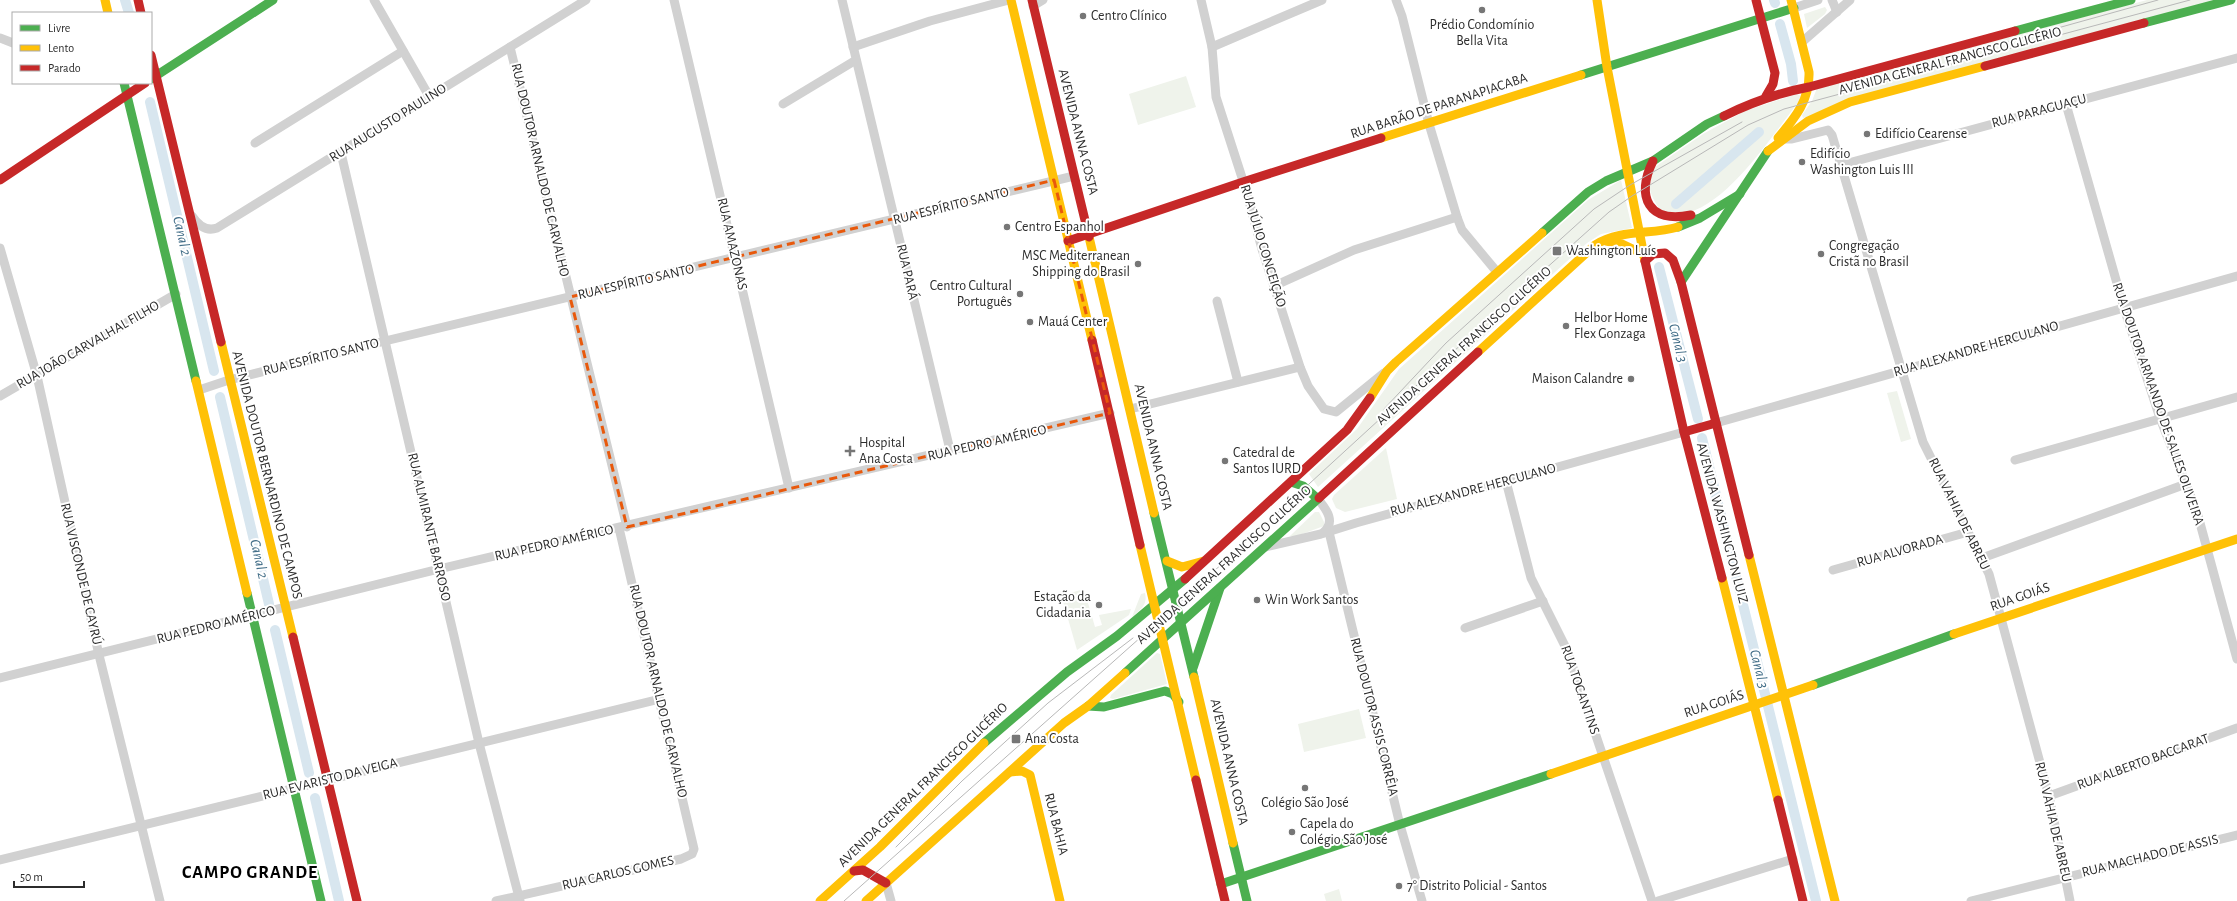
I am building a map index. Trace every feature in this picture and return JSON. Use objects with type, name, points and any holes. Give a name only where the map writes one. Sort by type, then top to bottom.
[{"type":"main road","points":[[105,0],[108,12]]},
{"type":"main road","points":[[138,0],[141,12]]},
{"type":"main road","points":[[153,77],[273,0]]},
{"type":"main road","points":[[1010,0],[1155,604],[1180,702],[1225,901]]},
{"type":"main road","name":"AVENIDA WASHINGTON LUIZ","points":[[1597,0],[1607,67],[1624,150],[1638,233],[1687,431],[1758,704],[1803,901]]},
{"type":"main road","points":[[1756,0],[1775,73],[1773,84],[1766,96]]},
{"type":"main road","name":"AVENIDA GENERAL FRANCISCO GLICÉRIO","points":[[820,901],[854,871],[976,750],[1067,672],[1117,636],[1173,589],[1291,482],[1354,423],[1387,371],[1588,192],[1606,181],[1653,161],[1707,124],[1766,96],[1809,87],[2131,0]]},
{"type":"main road","name":"AVENIDA GENERAL FRANCISCO GLICÉRIO","points":[[866,901],[1064,723],[1088,706],[1164,640],[1221,585],[1318,499],[1595,245],[1603,240],[1688,224],[1740,194],[1767,152],[1808,121],[1850,102],[2231,0]]},
{"type":"main road","name":"AVENIDA ANNA COSTA","points":[[1032,3],[1193,668],[1247,901]]},
{"type":"main road","points":[[1767,152],[1804,103],[1809,87],[1809,72],[1792,4]]},
{"type":"main road","name":"RUA BARÃO DE PARANAPIACABA","points":[[1068,241],[1243,182],[1761,18],[1792,4]]},
{"type":"main road","name":"AVENIDA DOUTOR BERNARDINO DE CAMPOS","points":[[152,66],[153,77],[192,216],[229,380],[357,901]]},
{"type":"main road","points":[[124,84],[321,901]]},
{"type":"main road","points":[[0,180],[144,84]]},
{"type":"main road","points":[[1653,161],[1646,172],[1644,183],[1646,200],[1656,214],[1668,218],[1680,218],[1723,204]]},
{"type":"main road","points":[[1681,282],[1740,194]]},
{"type":"main road","points":[[1636,221],[1643,228],[1651,232]]},
{"type":"main road","points":[[1603,240],[1622,244],[1644,258]]},
{"type":"main road","name":"AVENIDA WASHINGTON LUIZ","points":[[1644,258],[1653,254],[1665,253],[1673,260],[1681,282],[1785,693],[1835,901]]},
{"type":"main road","points":[[1110,413],[1118,413],[1126,416],[1135,445],[1140,452]]},
{"type":"main road","points":[[1687,431],[1716,423]]},
{"type":"main road","points":[[1291,482],[1303,486],[1318,499]]},
{"type":"main road","name":"RUA GOIÁS","points":[[1221,884],[1400,825],[1602,755],[1758,704],[1785,693],[2001,618],[2237,539]]},
{"type":"main road","points":[[1166,561],[1182,567],[1205,560]]},
{"type":"main road","points":[[1193,668],[1221,585]]},
{"type":"main road","points":[[1088,706],[1104,708],[1165,691],[1173,694],[1180,702]]},
{"type":"main road","name":"RUA BAHIA","points":[[1010,772],[1022,771],[1030,775],[1060,901]]},
{"type":"main road","points":[[854,871],[863,870],[886,883]]},
{"type":"street","points":[[374,0],[429,96]]},
{"type":"street","name":"RUA AUGUSTO PAULINO","points":[[192,216],[202,227],[209,230],[217,228],[341,153],[429,96],[586,0]]},
{"type":"street","name":"RUA AMAZONAS","points":[[674,0],[790,488]]},
{"type":"street","name":"RUA PARÁ","points":[[842,0],[950,450]]},
{"type":"street","points":[[853,47],[930,21],[1010,0]]},
{"type":"street","points":[[1032,3],[1043,0]]},
{"type":"street","name":"RUA JÚLIO CONCEIÇÃO","points":[[1201,0],[1212,47],[1216,97],[1300,367],[1313,394],[1324,409],[1332,412],[1340,410],[1372,380],[1387,371]]},
{"type":"street","points":[[1212,47],[1322,0]]},
{"type":"street","points":[[1396,0],[1402,16],[1429,124],[1462,230],[1497,272]]},
{"type":"street","name":"RUA BARÃO DE PARANAPIACABA","points":[[1792,4],[1818,0]]},
{"type":"street","points":[[1832,0],[1837,12]]},
{"type":"street","points":[[1802,42],[1850,0]]},
{"type":"street","points":[[0,38],[12,43]]},
{"type":"street","name":"RUA DOUTOR ARNALDO DE CARVALHO","points":[[510,47],[623,527],[660,699],[694,843],[692,854]]},
{"type":"street","points":[[255,143],[403,51]]},
{"type":"street","name":"RUA PARAGUAÇU","points":[[1841,165],[2237,58]]},
{"type":"street","points":[[782,104],[856,60]]},
{"type":"street","name":"RUA DOUTOR ARMANDO DE SALLES OLIVEIRA","points":[[2066,104],[2124,308],[2160,418],[2197,512],[2206,550],[2234,631],[2237,659]]},
{"type":"street","name":"RUA VAHIA DE ABREU","points":[[1785,139],[1792,139],[1824,131],[1830,131],[1900,370],[1923,442],[1982,558],[2001,618],[2048,796],[2070,901]]},
{"type":"street","name":"RUA ALMIRANTE BARROSO","points":[[341,153],[479,743],[520,898]]},
{"type":"street","name":"RUA ESPÍRITO SANTO","points":[[199,390],[229,380],[385,341],[735,259],[1074,176]]},
{"type":"street","points":[[1274,286],[1354,250],[1458,217]]},
{"type":"street","name":"RUA VISCONDE DE CAYRÚ","points":[[0,248],[37,376],[99,655],[160,901]]},
{"type":"street","name":"RUA ALEXANDRE HERCULANO","points":[[1716,423],[2237,276]]},
{"type":"street","name":"RUA JOÃO CARVALHAL FILHO","points":[[0,396],[37,376],[176,294]]},
{"type":"street","points":[[1217,301],[1238,382]]},
{"type":"street","points":[[1130,409],[1300,367]]},
{"type":"street","points":[[2015,460],[2237,397]]},
{"type":"street","name":"RUA PEDRO AMÉRICO","points":[[0,678],[99,655],[439,569],[1110,413]]},
{"type":"street","name":"RUA ALEXANDRE HERCULANO","points":[[1262,548],[1325,533],[1687,431]]},
{"type":"street","name":"RUA TOCANTINS","points":[[1506,481],[1531,578],[1567,650],[1652,901]]},
{"type":"street","points":[[1982,558],[2186,484]]},
{"type":"street","points":[[1318,499],[1327,512],[1330,522],[1325,533]]},
{"type":"street","name":"RUA ALVORADA","points":[[1833,570],[1968,532]]},
{"type":"street","name":"RUA DOUTOR ASSIS CORRÊIA","points":[[1325,533],[1400,825],[1422,901]]},
{"type":"street","points":[[1465,628],[1543,601]]},
{"type":"street","name":"RUA EVARISTO DA VEIGA","points":[[0,860],[660,699]]},
{"type":"street","name":"RUA ALBERTO BACCARAT","points":[[2048,796],[2237,728]]},
{"type":"street","name":"RUA MACHADO DE ASSIS","points":[[1971,901],[2237,835]]},
{"type":"street","name":"RUA CARLOS GOMES","points":[[496,901],[520,898],[681,859],[692,854]]},
{"type":"street","points":[[1658,901],[1793,859]]},
{"type":"street","points":[[886,883],[891,901]]},
{"type":"highlighted area","points":[[1054,180],[1110,413],[627,527],[570,297]]},
{"type":"shaded area","points":[[2147,0],[2217,0],[1803,118],[1802,115],[1812,101],[1817,88]]},
{"type":"shaded area","points":[[1825,7],[1827,10],[1825,14],[1807,28],[1804,14]]},
{"type":"shaded area","points":[[1186,76],[1196,107],[1138,125],[1129,94]]},
{"type":"shaded area","points":[[1797,94],[1801,96],[1797,104],[1746,170],[1730,186],[1714,199],[1698,209],[1681,214],[1660,210],[1654,200],[1649,184],[1655,167],[1703,134],[1745,111]]},
{"type":"shaded area","points":[[1621,180],[1632,228],[1601,234],[1587,243],[1318,487],[1309,474],[1357,429],[1399,369],[1588,200]]},
{"type":"shaded area","points":[[1897,391],[1911,439],[1901,442],[1887,393]]},
{"type":"shaded area","points":[[1386,448],[1397,499],[1345,512],[1336,508],[1332,499],[1334,495]]},
{"type":"shaded area","points":[[1315,512],[1319,512],[1324,522],[1324,526],[1294,537],[1290,536]]},
{"type":"shaded area","points":[[1084,589],[1095,627],[1102,625],[1099,615],[1131,609],[1129,615],[1077,650],[1060,591],[1063,595]]},
{"type":"shaded area","points":[[1145,593],[1146,597],[1144,604],[1132,617],[1141,594]]},
{"type":"shaded area","points":[[1157,653],[1160,654],[1167,684],[1113,699],[1110,698],[1111,695]]},
{"type":"shaded area","points":[[1359,709],[1366,738],[1304,752],[1298,724]]},
{"type":"shaded area","points":[[1339,889],[1342,901],[1326,901],[1324,894]]},
{"type":"waterway","name":"Canal 2","points":[[125,0],[129,12]]},
{"type":"waterway","name":"Canal 3","points":[[1780,24],[1791,64],[1793,81]]},
{"type":"waterway","name":"Canal 2","points":[[150,102],[214,371]]},
{"type":"waterway","name":"Canal 3","points":[[1676,204],[1759,132]]},
{"type":"waterway","name":"Canal 3","points":[[1659,267],[1698,419]]},
{"type":"waterway","name":"Canal 2","points":[[220,397],[269,604]]},
{"type":"waterway","name":"Canal 3","points":[[1702,438],[1816,901]]},
{"type":"waterway","name":"Canal 2","points":[[275,630],[309,773]]},
{"type":"waterway","name":"Canal 2","points":[[315,798],[339,901]]},
{"type":"tram line","points":[[2004,43],[2158,0]]},
{"type":"tram line","points":[[844,901],[1177,605],[1477,330],[1609,212],[1632,196],[1748,125],[1784,109],[2190,0]]},
{"type":"tram line","points":[[1384,409],[1446,343],[1594,209],[1630,185],[1742,122]]},
{"type":"tram line","points":[[896,847],[962,781],[1048,703],[1133,638]]},
{"type":"traffic: fast","points":[[152,78],[273,0]]},
{"type":"traffic: fast","points":[[2015,31],[2131,0]]},
{"type":"traffic: fast","points":[[2144,23],[2231,0]]},
{"type":"traffic: fast","points":[[1581,75],[1794,8]]},
{"type":"traffic: fast","points":[[124,84],[196,381]]},
{"type":"traffic: fast","points":[[1542,233],[1588,192],[1606,181],[1653,161],[1707,124],[1724,116]]},
{"type":"traffic: fast","points":[[1681,282],[1768,151]]},
{"type":"traffic: fast","points":[[1678,227],[1700,218],[1740,194]]},
{"type":"traffic: fast","points":[[1291,482],[1303,486],[1318,499]]},
{"type":"traffic: fast","points":[[1125,673],[1319,498]]},
{"type":"traffic: fast","points":[[1154,513],[1194,677]]},
{"type":"traffic: fast","points":[[984,743],[1067,672],[1117,636],[1185,579]]},
{"type":"traffic: fast","points":[[1193,668],[1220,588]]},
{"type":"traffic: fast","points":[[247,593],[321,901]]},
{"type":"traffic: fast","points":[[1813,685],[1954,634]]},
{"type":"traffic: fast","points":[[1088,706],[1104,707],[1165,691],[1173,694],[1179,702]]},
{"type":"traffic: fast","points":[[1221,884],[1551,774]]},
{"type":"traffic: fast","points":[[1233,843],[1247,901]]},
{"type":"traffic: slow","points":[[105,0],[108,12]]},
{"type":"traffic: slow","points":[[1011,0],[1092,340]]},
{"type":"traffic: slow","points":[[1597,0],[1607,67],[1645,261]]},
{"type":"traffic: slow","points":[[1778,138],[1796,116],[1804,100],[1809,82],[1809,72],[1791,0]]},
{"type":"traffic: slow","points":[[1768,151],[1808,121],[1850,102],[1985,66]]},
{"type":"traffic: slow","points":[[1381,138],[1581,75]]},
{"type":"traffic: slow","points":[[1478,352],[1595,245],[1605,240],[1625,234],[1678,227]]},
{"type":"traffic: slow","points":[[1370,398],[1387,371],[1396,362],[1542,233]]},
{"type":"traffic: slow","points":[[1089,237],[1154,513]]},
{"type":"traffic: slow","points":[[1606,241],[1622,244],[1643,254]]},
{"type":"traffic: slow","points":[[221,342],[293,637]]},
{"type":"traffic: slow","points":[[196,381],[247,593]]},
{"type":"traffic: slow","points":[[1954,634],[2237,539]]},
{"type":"traffic: slow","points":[[1140,545],[1196,780]]},
{"type":"traffic: slow","points":[[1749,555],[1835,901]]},
{"type":"traffic: slow","points":[[1167,561],[1182,567],[1204,561]]},
{"type":"traffic: slow","points":[[1722,578],[1778,800]]},
{"type":"traffic: slow","points":[[866,901],[1064,723],[1088,706],[1125,673]]},
{"type":"traffic: slow","points":[[1194,677],[1233,843]]},
{"type":"traffic: slow","points":[[1551,774],[1813,685]]},
{"type":"traffic: slow","points":[[820,901],[880,847],[984,743]]},
{"type":"traffic: slow","points":[[1010,772],[1022,771],[1030,775],[1060,901]]},
{"type":"traffic: jam","points":[[138,0],[141,12]]},
{"type":"traffic: jam","points":[[1032,0],[1089,237]]},
{"type":"traffic: jam","points":[[1756,0],[1775,73],[1773,84],[1766,96]]},
{"type":"traffic: jam","points":[[1985,66],[2144,23]]},
{"type":"traffic: jam","points":[[1724,116],[1745,106],[1776,95],[2015,31]]},
{"type":"traffic: jam","points":[[152,59],[221,342]]},
{"type":"traffic: jam","points":[[0,180],[144,84]]},
{"type":"traffic: jam","points":[[1068,241],[1243,182],[1381,138]]},
{"type":"traffic: jam","points":[[1653,161],[1645,186],[1646,196],[1650,205],[1656,211],[1665,215],[1677,217],[1691,215]]},
{"type":"traffic: jam","points":[[1645,261],[1653,254],[1665,253],[1673,260],[1681,282],[1749,555]]},
{"type":"traffic: jam","points":[[1645,261],[1684,432],[1722,578]]},
{"type":"traffic: jam","points":[[1092,340],[1140,545]]},
{"type":"traffic: jam","points":[[1319,498],[1478,352]]},
{"type":"traffic: jam","points":[[1185,579],[1347,430],[1370,398]]},
{"type":"traffic: jam","points":[[1684,432],[1716,423]]},
{"type":"traffic: jam","points":[[293,637],[357,901]]},
{"type":"traffic: jam","points":[[1196,780],[1225,901]]},
{"type":"traffic: jam","points":[[1778,800],[1803,901]]},
{"type":"traffic: jam","points":[[854,871],[863,870],[886,883]]},
{"type":"place","name":"Prédio Condomínio Bella Vita","points":[[1482,10]]},
{"type":"place","name":"Centro Clínico","points":[[1083,16]]},
{"type":"place","name":"Edifício Cearense","points":[[1867,134]]},
{"type":"place","name":"Edifício Washington Luis III","points":[[1802,162]]},
{"type":"place","name":"Centro Espanhol","points":[[1007,227]]},
{"type":"place","name":"Washington Luís","points":[[1557,251]]},
{"type":"place","name":"Congregação Cristã no Brasil","points":[[1821,254]]},
{"type":"place","name":"MSC Mediterranean Shipping do Brasil","points":[[1138,264]]},
{"type":"place","name":"Centro Cultural Português","points":[[1020,294]]},
{"type":"place","name":"Mauá Center","points":[[1030,322]]},
{"type":"place","name":"Helbor Home Flex Gonzaga","points":[[1566,326]]},
{"type":"place","name":"Maison Calandre","points":[[1631,379]]},
{"type":"place","name":"Hospital Ana Costa","points":[[850,451]]},
{"type":"place","name":"Catedral de Santos IURD","points":[[1225,461]]},
{"type":"place","name":"Win Work Santos","points":[[1257,600]]},
{"type":"place","name":"Estação da Cidadania","points":[[1099,605]]},
{"type":"place","name":"Ana Costa","points":[[1016,739]]},
{"type":"place","name":"Colégio São José","points":[[1305,788]]},
{"type":"place","name":"Capela do Colégio São José","points":[[1292,832]]},
{"type":"place","name":"7° Distrito Policial - Santos","points":[[1399,886]]},
{"type":"district","name":"CAMPO GRANDE","points":[[250,873]]}]
